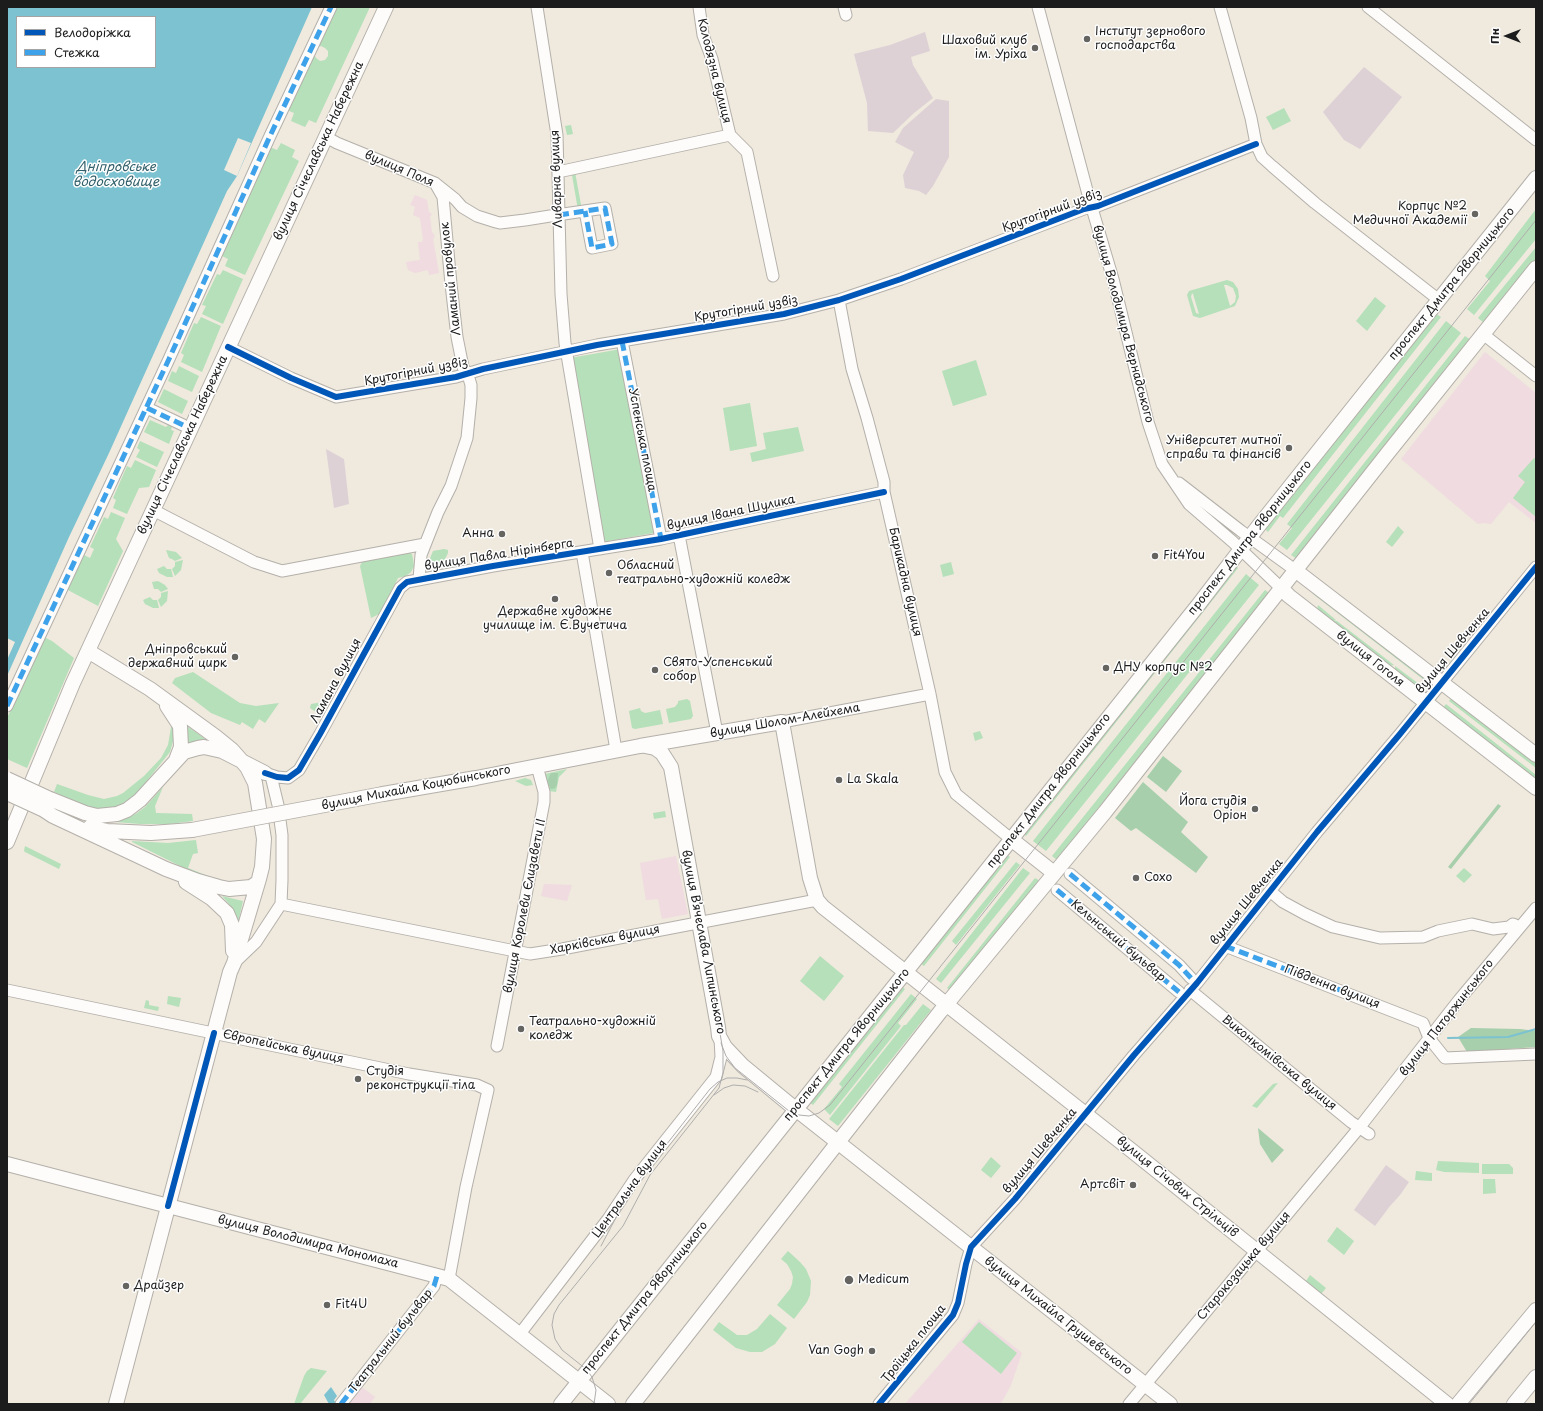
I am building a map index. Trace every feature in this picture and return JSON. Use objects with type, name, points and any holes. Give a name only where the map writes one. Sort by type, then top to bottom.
[{"type":"main road","name":"вулиця Січеславська Набережна","points":[[7,842],[67,697],[386,7]]},
{"type":"main road","name":"проспект Дмитра Яворницького","points":[[561,1404],[1536,178]]},
{"type":"main road","points":[[633,1404],[838,1142],[947,1005],[1124,788],[1295,570],[1536,268]]},
{"type":"main road","name":"вулиця Гоголя","points":[[1295,570],[1536,755]]},
{"type":"main road","name":"вулиця Гоголя","points":[[1281,588],[1289,596],[1536,788]]},
{"type":"main road","points":[[88,651],[130,675],[225,743],[247,767],[255,783],[264,839],[264,850],[257,883],[214,1033],[116,1404]]},
{"type":"main road","points":[[161,697],[180,726],[181,747],[173,766]]},
{"type":"main road","points":[[782,722],[810,878],[817,900],[823,907],[905,972]]},
{"type":"main road","name":"вулиця Шолом-Алейхема","points":[[640,746],[782,722]]},
{"type":"main road","name":"вулиця Вʼячеслава Липинського","points":[[693,737],[680,745],[674,753],[671,767],[719,1036],[725,1047],[743,1066],[796,1109]]},
{"type":"main road","name":"вулиця Михайла Коцюбинського","points":[[47,805],[88,827],[107,831],[167,832],[192,830],[640,746]]},
{"type":"main road","name":"вулиця Вʼячеслава Липинського","points":[[640,746],[656,748],[662,753],[671,767]]},
{"type":"main road","points":[[7,793],[47,805],[98,816],[117,814],[127,810],[140,800],[173,766],[184,752],[204,747],[222,751],[268,774]]},
{"type":"main road","points":[[255,783],[256,777],[260,773],[268,774]]},
{"type":"main road","points":[[7,779],[47,805],[53,816],[166,869],[229,889],[251,887],[257,883]]},
{"type":"main road","points":[[1011,839],[1054,874]]},
{"type":"main road","points":[[166,869],[211,898],[227,913],[232,925],[233,935],[232,968]]},
{"type":"main road","name":"вулиця Січових Стрільців","points":[[905,972],[1086,1114],[1447,1404]]},
{"type":"main road","name":"вулиця Михайла Грушевського","points":[[796,1109],[1170,1404]]},
{"type":"main road","name":"вулиця Володимира Мономаха","points":[[7,1164],[443,1277],[608,1404]]},
{"type":"main road","points":[[1458,1404],[1536,1310]]},
{"type":"main road","points":[[1514,1404],[1536,1378]]},
{"type":"street","points":[[7,706],[331,7]]},
{"type":"street","name":"Ливарна вулиця","points":[[537,7],[556,130],[562,319],[566,352]]},
{"type":"street","name":"Колодязна вулиця","points":[[699,7],[703,35],[712,59],[730,135]]},
{"type":"street","name":"вулиця Володимира Вернадського","points":[[1038,7],[1091,207],[1115,286],[1148,422],[1162,464],[1189,504],[1281,588]]},
{"type":"street","points":[[1220,7],[1251,118],[1256,144],[1262,157],[1321,208],[1438,300]]},
{"type":"street","points":[[1368,7],[1536,140]]},
{"type":"street","points":[[558,172],[730,135],[747,152],[773,276]]},
{"type":"street","name":"вулиця Поля","points":[[326,137],[337,143],[435,183],[455,199],[462,207],[477,216],[496,222],[500,223],[525,220],[585,211]]},
{"type":"street","name":"Крутогірний узвіз","points":[[228,347],[336,398],[376,392],[468,374],[483,369],[622,341],[784,314],[839,300],[902,279],[1091,207],[1098,206],[1256,144]]},
{"type":"street","name":"Ламаний провулок","points":[[435,183],[443,197],[450,284],[457,337],[463,367],[468,374]]},
{"type":"street","name":"Барикадна вулиця","points":[[839,300],[852,369],[882,475],[884,492],[930,694],[945,772],[956,794],[1011,839]]},
{"type":"street","points":[[1482,334],[1536,376]]},
{"type":"street","name":"Успенська площа","points":[[622,341],[661,539]]},
{"type":"street","points":[[566,352],[600,549]]},
{"type":"street","points":[[419,579],[420,560],[425,544],[451,486],[467,438],[471,398],[471,385],[468,374]]},
{"type":"street","points":[[146,408],[183,426]]},
{"type":"street","name":"вулиця Володимира Вернадського","points":[[1171,477],[1250,538],[1295,570]]},
{"type":"street","name":"вулиця Івана Шулика","points":[[582,552],[661,539],[884,492]]},
{"type":"street","name":"вулиця Павла Нірінберга","points":[[153,510],[254,562],[282,571],[425,544]]},
{"type":"street","points":[[679,535],[717,733]]},
{"type":"street","points":[[582,552],[616,750]]},
{"type":"street","name":"вулиця Павла Нірінберга","points":[[419,579],[582,552]]},
{"type":"street","name":"вулиця Шевченка","points":[[971,1247],[1015,1198],[1086,1114],[1184,991],[1225,946],[1270,892],[1316,832],[1536,567]]},
{"type":"street","name":"Ламана вулиця","points":[[268,774],[288,778],[299,770],[324,728],[400,588],[407,582],[419,579]]},
{"type":"street","name":"вулиця Шолом-Алейхема","points":[[782,722],[930,694]]},
{"type":"street","name":"вулиця Королеви Єлизавети ІІ","points":[[497,1046],[544,802],[544,792],[537,766]]},
{"type":"street","points":[[232,968],[256,942],[281,904],[282,835],[278,805],[268,774]]},
{"type":"street","name":"Кельнський бульвар","points":[[1070,874],[1179,966],[1190,978]]},
{"type":"street","name":"Кельнський бульвар","points":[[1057,890],[1184,991]]},
{"type":"street","points":[[1270,892],[1283,902],[1333,927],[1380,938],[1423,938],[1438,931],[1472,924],[1493,929],[1509,927],[1513,924],[1520,927]]},
{"type":"street","name":"Харківська вулиця","points":[[281,904],[530,954],[817,900]]},
{"type":"street","name":"вулиця Паторжинського","points":[[1364,1131],[1459,1000],[1536,908]]},
{"type":"street","name":"Південна вулиця","points":[[1225,946],[1423,1023],[1430,1038],[1445,1058],[1536,1054]]},
{"type":"street","name":"Європейська вулиця","points":[[7,990],[409,1074],[477,1085],[488,1090],[466,1187],[443,1277]]},
{"type":"street","name":"Виконкомівська вулиця","points":[[1184,991],[1364,1131]]},
{"type":"street","name":"Центральна вулиця","points":[[520,1335],[608,1219],[634,1180],[716,1077],[721,1057],[719,1036]]},
{"type":"street","name":"Старокозацька вулиця","points":[[1129,1404],[1256,1251],[1364,1131]]},
{"type":"street","name":"Троїцька площа","points":[[880,1404],[953,1315],[958,1303],[971,1247]]},
{"type":"street","name":"Театральний бульвар","points":[[341,1404],[434,1286],[443,1277]]},
{"type":"shaded area","points":[[925,32],[930,51],[911,57],[913,65],[933,98],[914,113],[893,133],[868,131],[867,103],[854,54],[890,45]]},
{"type":"shaded area","points":[[1364,67],[1402,97],[1360,149],[1344,140],[1323,112]]},
{"type":"shaded area","points":[[936,99],[949,101],[949,157],[933,186],[926,195],[919,191],[905,188],[903,175],[914,152],[895,142],[903,128]]},
{"type":"shaded area","points":[[415,195],[427,200],[429,212],[432,214],[430,217],[432,232],[435,236],[433,239],[439,273],[429,275],[428,270],[415,273],[408,270],[406,262],[420,260],[418,242],[422,242],[423,239],[420,218],[413,215],[415,207],[410,205]]},
{"type":"shaded area","points":[[1485,352],[1536,393],[1536,523],[1509,502],[1491,524],[1478,524],[1401,459]]},
{"type":"shaded area","points":[[326,449],[344,459],[349,504],[334,508]]},
{"type":"shaded area","points":[[676,856],[688,914],[662,919],[658,899],[646,900],[640,863]]},
{"type":"shaded area","points":[[544,884],[572,885],[567,901],[541,896]]},
{"type":"shaded area","points":[[1386,1165],[1409,1182],[1375,1226],[1354,1210]]},
{"type":"shaded area","points":[[979,1319],[1022,1353],[1011,1385],[1002,1402],[1000,1404],[905,1404]]},
{"type":"shaded area","points":[[358,1384],[375,1397],[370,1404],[342,1404]]},
{"type":"green space","points":[[334,7],[370,7],[316,123],[309,120],[305,127],[291,121],[294,113],[287,110],[314,54],[320,61],[325,60],[328,56],[328,51],[325,48],[321,46],[316,48]]},
{"type":"green space","points":[[1284,108],[1291,121],[1273,130],[1266,117]]},
{"type":"green space","points":[[571,125],[573,134],[567,135],[565,126]]},
{"type":"green space","points":[[281,143],[295,150],[292,157],[299,161],[245,275],[225,266],[228,259],[220,255],[270,147],[277,150]]},
{"type":"green space","points":[[575,172],[582,210],[578,210],[572,175]]},
{"type":"green space","points":[[1536,209],[1536,239],[1474,315],[1467,309],[1490,281],[1485,276]]},
{"type":"green space","points":[[1536,247],[1536,259],[1484,323],[1478,318]]},
{"type":"green space","points":[[223,270],[243,279],[223,324],[202,314],[206,306],[202,305],[217,274],[220,275]]},
{"type":"green space","points":[[1227,280],[1233,282],[1238,289],[1239,297],[1235,306],[1200,318],[1193,316],[1187,295],[1189,291]],"holes":[[[1224,285],[1233,288],[1236,296],[1235,302],[1230,306]],[[1192,293],[1193,294],[1199,314],[1196,313],[1191,297]]]},
{"type":"green space","points":[[1375,297],[1386,306],[1367,331],[1356,321]]},
{"type":"green space","points":[[1435,313],[1441,317],[1283,518],[1280,516],[1268,532],[1264,528]]},
{"type":"green space","points":[[201,317],[221,326],[202,372],[181,362],[184,355],[181,353],[194,323],[197,324]]},
{"type":"green space","points":[[1446,321],[1461,333],[1287,550],[1279,544],[1292,528],[1287,524]]},
{"type":"green space","points":[[1465,336],[1471,340],[1297,559],[1291,555]]},
{"type":"green space","points":[[621,349],[654,533],[603,542],[570,358]]},
{"type":"green space","points":[[976,360],[987,395],[953,406],[942,371]]},
{"type":"green space","points":[[179,366],[199,376],[192,392],[168,381],[172,371],[176,373]]},
{"type":"green space","points":[[164,389],[188,401],[182,414],[158,402]]},
{"type":"green space","points":[[750,403],[757,446],[730,451],[723,408]]},
{"type":"green space","points":[[150,420],[166,427],[168,425],[172,427],[171,430],[174,431],[169,444],[144,432]]},
{"type":"green space","points":[[798,427],[804,451],[752,462],[750,453],[766,449],[763,433]]},
{"type":"green space","points":[[140,441],[164,452],[157,467],[136,457],[140,450],[137,448]]},
{"type":"green space","points":[[1534,458],[1536,459],[1536,517],[1513,498],[1525,482],[1518,476]]},
{"type":"green space","points":[[135,460],[156,470],[149,487],[139,488],[127,514],[113,508],[116,500],[113,498],[127,466],[131,468]]},
{"type":"green space","points":[[111,512],[125,518],[116,539],[123,551],[98,606],[66,589],[82,554],[90,558],[94,549],[90,547],[104,517],[108,519]]},
{"type":"green space","points":[[1398,526],[1404,532],[1392,547],[1386,542]]},
{"type":"green space","points":[[444,549],[448,550],[448,553],[443,563],[431,566],[429,565],[428,563],[433,551]]},
{"type":"green space","points":[[166,550],[176,552],[182,558],[175,561],[169,558]]},
{"type":"green space","points":[[407,551],[412,554],[413,559],[414,566],[411,572],[406,576],[398,578],[381,613],[371,618],[360,566],[362,562]]},
{"type":"green space","points":[[183,560],[181,570],[175,576],[172,569],[175,566],[175,562]]},
{"type":"green space","points":[[951,562],[954,574],[943,577],[940,565]]},
{"type":"green space","points":[[1235,565],[1238,568],[1026,836],[1023,832]]},
{"type":"green space","points":[[164,566],[167,569],[171,569],[173,577],[167,577],[159,573],[157,569]]},
{"type":"green space","points":[[1246,574],[1259,585],[1046,851],[1033,841]]},
{"type":"green space","points":[[158,581],[165,585],[168,589],[161,592],[158,589],[154,589],[152,582]]},
{"type":"green space","points":[[1265,590],[1269,593],[1057,860],[1052,856]]},
{"type":"green space","points":[[168,591],[167,601],[161,607],[158,600],[161,597],[161,593]]},
{"type":"green space","points":[[1311,591],[1426,677],[1424,680],[1313,594]]},
{"type":"green space","points":[[150,597],[153,600],[157,600],[159,608],[153,608],[145,604],[143,600]]},
{"type":"green space","points":[[1318,605],[1336,620],[1334,621],[1337,621],[1394,665],[1389,666],[1330,620],[1329,617],[1317,610]]},
{"type":"green space","points":[[44,637],[52,641],[74,658],[27,768],[7,759],[7,718]]},
{"type":"green space","points":[[1395,666],[1419,684],[1413,686],[1395,672]]},
{"type":"green space","points":[[193,672],[240,703],[256,706],[279,703],[265,723],[259,719],[253,729],[242,722],[240,725],[211,713],[172,683],[175,678]]},
{"type":"green space","points":[[1452,697],[1536,762],[1536,768],[1449,701]]},
{"type":"green space","points":[[687,699],[690,701],[693,716],[691,719],[669,723],[666,709],[675,707],[678,701]]},
{"type":"green space","points":[[323,702],[325,705],[319,714],[310,708],[311,704]]},
{"type":"green space","points":[[1446,704],[1536,775],[1536,781],[1443,708]]},
{"type":"green space","points":[[640,708],[641,711],[645,713],[660,710],[663,724],[635,729],[632,728],[629,711]]},
{"type":"green space","points":[[180,721],[208,741],[188,746]]},
{"type":"green space","points":[[171,727],[174,730],[174,738],[170,752],[135,795],[122,805],[115,808],[99,810],[80,804],[54,792],[57,784],[104,799],[123,793],[144,776],[161,758],[168,745]]},
{"type":"green space","points":[[980,731],[983,738],[975,741],[973,733]]},
{"type":"green space","points":[[1163,756],[1182,771],[1166,792],[1147,777]]},
{"type":"green space","points":[[567,769],[559,777],[556,792],[549,791],[545,774]]},
{"type":"green space","points":[[551,773],[558,773],[557,785],[552,789],[550,788],[548,782]]},
{"type":"green space","points":[[525,778],[531,780],[533,785],[526,786],[515,781]]},
{"type":"green space","points":[[1143,782],[1188,822],[1181,832],[1208,857],[1196,873],[1136,828],[1131,831],[1115,818]]},
{"type":"green space","points":[[163,787],[155,806],[156,813],[192,814],[193,821],[169,824],[115,822],[137,813],[145,807]]},
{"type":"green space","points":[[1498,804],[1501,806],[1451,869],[1448,867]]},
{"type":"green space","points":[[665,811],[666,817],[654,819],[653,813]]},
{"type":"green space","points":[[196,840],[198,853],[193,854],[188,868],[213,878],[190,871],[132,842],[168,843]]},
{"type":"green space","points":[[25,846],[61,864],[59,869],[25,852]]},
{"type":"green space","points":[[1006,854],[1010,857],[924,966],[920,963]]},
{"type":"green space","points":[[1016,862],[1020,865],[956,945],[952,941]]},
{"type":"green space","points":[[1023,868],[1030,873],[941,983],[936,979]]},
{"type":"green space","points":[[1464,868],[1472,875],[1464,883],[1456,876]]},
{"type":"green space","points":[[1035,878],[1040,881],[952,991],[947,988]]},
{"type":"green space","points":[[222,896],[243,901],[238,923],[229,904]]},
{"type":"green space","points":[[820,956],[844,976],[824,1001],[800,981]]},
{"type":"green space","points":[[901,986],[905,989],[813,1105],[809,1102]]},
{"type":"green space","points":[[911,994],[917,999],[898,1023],[901,1026],[830,1115],[824,1109],[842,1087],[839,1084]]},
{"type":"green space","points":[[168,996],[181,998],[179,1007],[167,1004]]},
{"type":"green space","points":[[146,1000],[149,1001],[149,1005],[159,1007],[158,1011],[144,1008]]},
{"type":"green space","points":[[923,1004],[931,1010],[838,1126],[829,1119],[904,1025],[906,1025]]},
{"type":"green space","points":[[1471,1028],[1520,1029],[1536,1031],[1536,1047],[1467,1052],[1458,1037]]},
{"type":"green space","points":[[1278,1083],[1257,1108],[1252,1106],[1273,1084]]},
{"type":"green space","points":[[1258,1128],[1284,1150],[1272,1163],[1260,1144]]},
{"type":"green space","points":[[991,1157],[1001,1166],[991,1178],[981,1170]]},
{"type":"green space","points":[[1438,1161],[1479,1163],[1479,1173],[1444,1172],[1436,1170]]},
{"type":"green space","points":[[1482,1164],[1509,1164],[1513,1168],[1513,1174],[1482,1174]]},
{"type":"green space","points":[[1416,1171],[1432,1173],[1432,1181],[1415,1180]]},
{"type":"green space","points":[[1483,1179],[1495,1179],[1496,1193],[1483,1194]]},
{"type":"green space","points":[[1337,1227],[1354,1241],[1344,1255],[1327,1241]]},
{"type":"green space","points":[[788,1251],[806,1269],[811,1281],[810,1295],[807,1302],[794,1319],[777,1305],[790,1289],[792,1284],[793,1277],[791,1271],[787,1264],[781,1259]]},
{"type":"green space","points":[[1310,1275],[1326,1288],[1321,1294],[1306,1281]]},
{"type":"green space","points":[[770,1314],[787,1328],[775,1344],[762,1352],[750,1352],[736,1348],[713,1330],[719,1322],[737,1335],[747,1335],[757,1329]]},
{"type":"green space","points":[[979,1322],[1017,1353],[1001,1374],[962,1342]]},
{"type":"green space","points":[[311,1368],[327,1371],[300,1404],[294,1404],[304,1376]]},
{"type":"water","name":"Дніпровське водосховище","points":[[7,7],[312,7],[237,176],[227,191],[109,453],[69,537],[7,676]]},
{"type":"water","points":[[331,1387],[337,1396],[334,1400],[336,1404],[329,1404],[324,1395]]},
{"type":"pier","points":[[238,138],[251,143],[237,176],[224,170]]},
{"type":"pier","points":[[7,638],[15,642],[7,660]]},
{"type":"waterway","points":[[1448,1038],[1508,1037],[1536,1029]]},
{"type":"tram line","points":[[721,1043],[726,1056],[735,1068],[789,1111],[799,1115],[809,1116],[819,1113],[830,1105],[1536,220]]},
{"type":"tram line","points":[[594,1404],[596,1390],[592,1377],[586,1369],[562,1350],[555,1339],[552,1325],[554,1314],[559,1305],[623,1226],[650,1175],[719,1088],[723,1073],[723,1051],[714,998]]},
{"type":"tram line","points":[[601,1246],[630,1191],[710,1089],[718,1082],[727,1078],[747,1080]]},
{"type":"tram line","points":[[714,1095],[724,1088],[733,1085],[745,1086],[758,1092]]},
{"type":"tram line","points":[[1469,1404],[1536,1322]]},
{"type":"marked path","points":[[7,706],[331,7]]},
{"type":"marked path","points":[[559,215],[605,208],[612,244],[592,248],[585,211]]},
{"type":"marked path","points":[[622,341],[661,539]]},
{"type":"marked path","points":[[147,408],[183,425]]},
{"type":"marked path","points":[[1070,874],[1179,965],[1191,978]]},
{"type":"marked path","points":[[1057,890],[1179,992]]},
{"type":"marked path","points":[[1225,946],[1366,1000]]},
{"type":"marked path","points":[[341,1404],[434,1286],[437,1276]]},
{"type":"cycle path","points":[[228,347],[291,378],[336,397],[456,377],[483,369],[597,345],[784,314],[839,300],[901,279],[1084,209],[1098,206],[1256,144]]},
{"type":"cycle path","points":[[265,773],[277,777],[288,778],[299,770],[400,588],[407,582],[493,566],[661,539],[884,492]]},
{"type":"cycle path","points":[[879,1404],[953,1315],[958,1303],[971,1247],[1015,1199],[1134,1055],[1197,983],[1317,832],[1400,734],[1536,567]]},
{"type":"cycle path","points":[[168,1206],[214,1033]]},
{"type":"place","name":"Інститут зернового господарства","points":[[1087,39]]},
{"type":"place","name":"Шаховий клуб ім. Уріха","points":[[1035,48]]},
{"type":"place","name":"Корпус №2 Медичної Академії","points":[[1475,214]]},
{"type":"place","name":"Університет митної справи та фінансів","points":[[1289,448]]},
{"type":"place","name":"Анна","points":[[502,534]]},
{"type":"place","name":"Fit4You","points":[[1155,556]]},
{"type":"place","name":"Обласний театрально-художній коледж","points":[[609,573]]},
{"type":"place","name":"Державне художнє училище ім. Є.Вучетича","points":[[555,599]]},
{"type":"place","name":"Дніпровський державний цирк","points":[[235,657]]},
{"type":"place","name":"ДНУ корпус №2","points":[[1106,668]]},
{"type":"place","name":"Свято-Успенський собор","points":[[655,670]]},
{"type":"place","name":"La Skala","points":[[839,780]]},
{"type":"place","name":"Йога студія Оріон","points":[[1255,809]]},
{"type":"place","name":"Сохо","points":[[1136,878]]},
{"type":"place","name":"Театрально-художній коледж","points":[[521,1029]]},
{"type":"place","name":"Студія реконструкції тіла","points":[[358,1079]]},
{"type":"place","name":"Артсвіт","points":[[1133,1185]]},
{"type":"place","name":"Medicum","points":[[849,1280]]},
{"type":"place","name":"Драйзер","points":[[126,1286]]},
{"type":"place","name":"Fit4U","points":[[327,1305]]},
{"type":"place","name":"Van Gogh","points":[[872,1351]]}]
